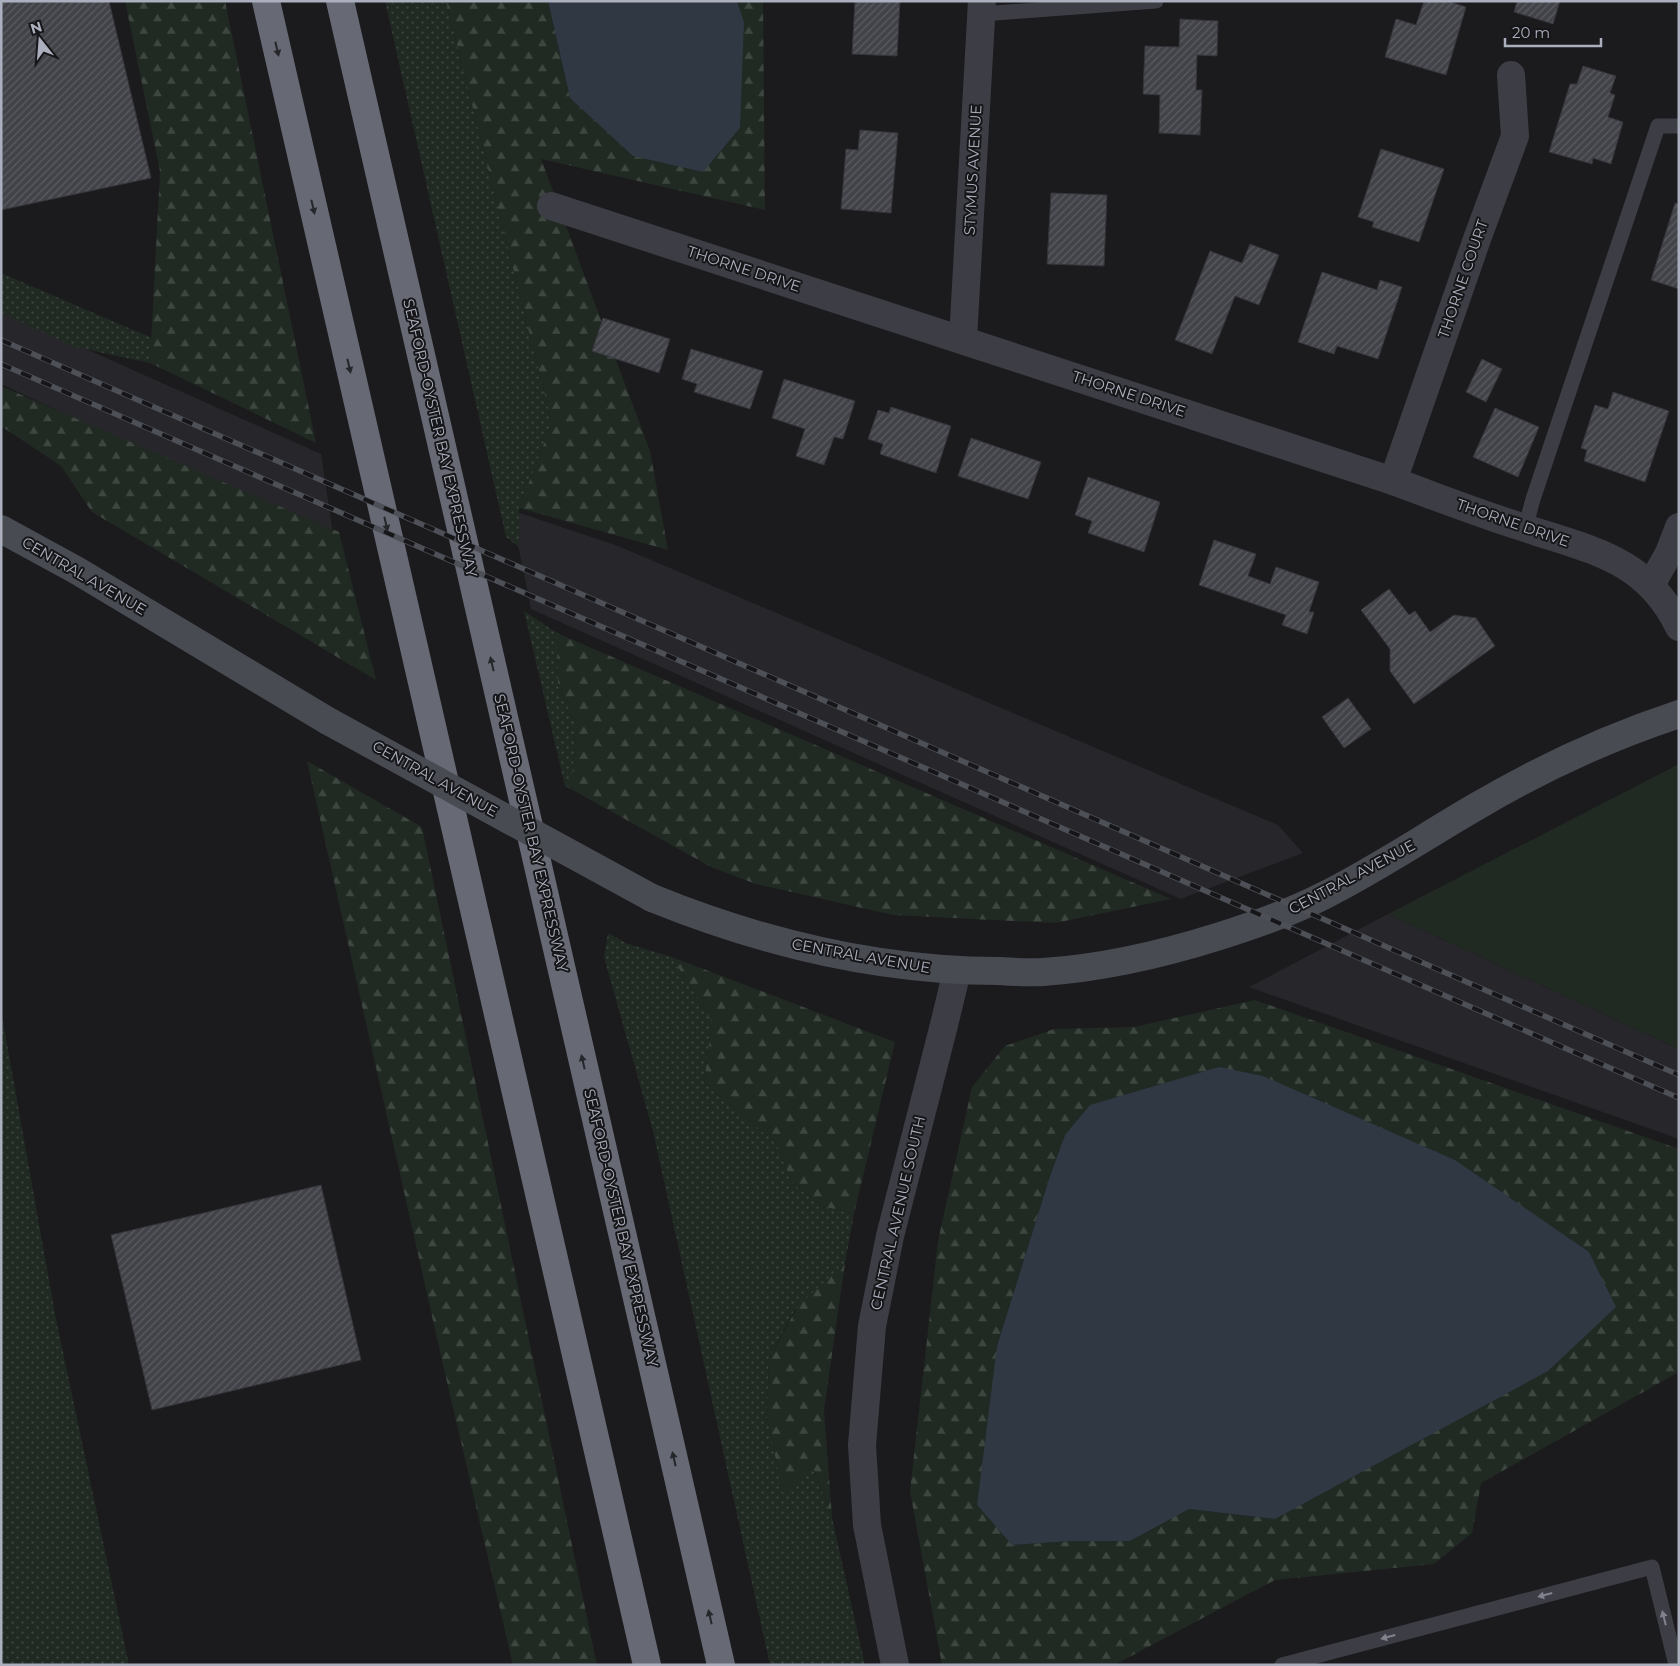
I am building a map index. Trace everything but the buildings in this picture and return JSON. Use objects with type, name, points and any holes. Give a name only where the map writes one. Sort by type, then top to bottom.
[{"type":"highway","points":[[266,1],[647,1665]]},
{"type":"highway","name":"SEAFORD-OYSTER BAY EXPRESSWAY","points":[[340,1],[721,1665]]},
{"type":"main road","name":"CENTRAL AVENUE","points":[[1,529],[76,570],[328,721],[652,898],[729,927],[786,943],[838,955],[900,965],[957,971],[1042,972],[1095,966],[1181,949],[1261,922],[1324,896],[1531,776],[1617,736],[1679,714]]},
{"type":"street","name":"STYMUS AVENUE","points":[[963,339],[982,8]]},
{"type":"street","name":"THORNE COURT","points":[[1393,480],[1515,136],[1511,75]]},
{"type":"street","name":"THORNE DRIVE","points":[[551,206],[1393,480],[1525,529],[1584,547],[1614,559],[1651,585],[1679,627]]},
{"type":"street","points":[[1651,585],[1669,553],[1679,527]]},
{"type":"street","name":"CENTRAL AVENUE SOUTH","points":[[895,1665],[867,1525],[862,1445],[872,1326],[890,1236],[957,971]]},
{"type":"lane","points":[[982,8],[1156,1]]},
{"type":"lane","points":[[1525,529],[1533,499],[1658,126],[1679,126]]},
{"type":"lane","points":[[1282,1665],[1652,1567],[1676,1665]]},
{"type":"shaded area","points":[[1,311],[321,454],[334,540],[1,384]]},
{"type":"shaded area","points":[[511,510],[618,546],[1278,825],[1303,853],[1181,899],[531,609]]},
{"type":"shaded area","points":[[1388,914],[1679,1049],[1679,1139],[1249,987]]},
{"type":"green space","points":[[125,1],[225,1],[316,443],[150,363],[160,171]]},
{"type":"green space","points":[[385,1],[446,1],[552,423],[519,508],[519,547],[506,537]]},
{"type":"green space","points":[[446,1],[548,1],[570,98],[744,22],[737,1],[763,1],[765,210],[541,159],[650,451],[668,550],[519,508],[552,423]]},
{"type":"green space","points":[[1,273],[152,338],[150,363],[71,346],[1,312]]},
{"type":"green space","points":[[1,386],[339,532],[376,680],[92,512],[61,466],[1,426]]},
{"type":"green space","points":[[524,611],[557,633],[558,686],[577,725],[571,789],[565,786]]},
{"type":"green space","points":[[557,633],[1171,899],[1055,923],[893,915],[756,884],[711,867],[571,789],[577,725],[558,686]]},
{"type":"green space","points":[[307,761],[422,827],[597,1665],[513,1665],[441,1356]]},
{"type":"green space","points":[[1679,764],[1679,1049],[1388,914]]},
{"type":"green space","points":[[608,933],[628,944],[672,957],[712,1022],[704,1083],[776,1143],[792,1183],[822,1206],[854,1214],[845,1263],[794,1311],[769,1358],[767,1418],[783,1492],[813,1467],[832,1518],[865,1665],[770,1665],[653,1131],[604,957]]},
{"type":"green space","points":[[672,957],[895,1042],[854,1214],[822,1206],[792,1183],[776,1143],[704,1083],[712,1022]]},
{"type":"green space","points":[[1255,1000],[1679,1149],[1679,1372],[1481,1483],[1472,1533],[1434,1564],[1275,1580],[1114,1665],[942,1665],[910,1491],[938,1241],[972,1087],[1005,1046],[1054,1029],[1134,1027]],"holes":[[[1065,1135],[1275,1519],[1189,1509],[1071,1541],[1013,1545],[997,1346],[1050,1176]]]},
{"type":"green space","points":[[1,1010],[55,1314],[129,1665],[1,1665]]},
{"type":"green space","points":[[845,1263],[824,1410],[832,1518],[813,1467],[783,1493],[767,1418],[769,1358],[798,1306]]},
{"type":"water","points":[[548,1],[737,1],[744,22],[740,128],[703,172],[633,156],[570,98]]},
{"type":"water","points":[[1219,1067],[1263,1076],[1455,1160],[1589,1252],[1616,1307],[1548,1371],[1275,1519],[1189,1509],[1130,1541],[1071,1541],[1012,1545],[977,1505],[997,1346],[1050,1176],[1065,1135],[1090,1105]]},
{"type":"railway","points":[[1,340],[1679,1075]]},
{"type":"railway","points":[[1,364],[1679,1098]]}]
